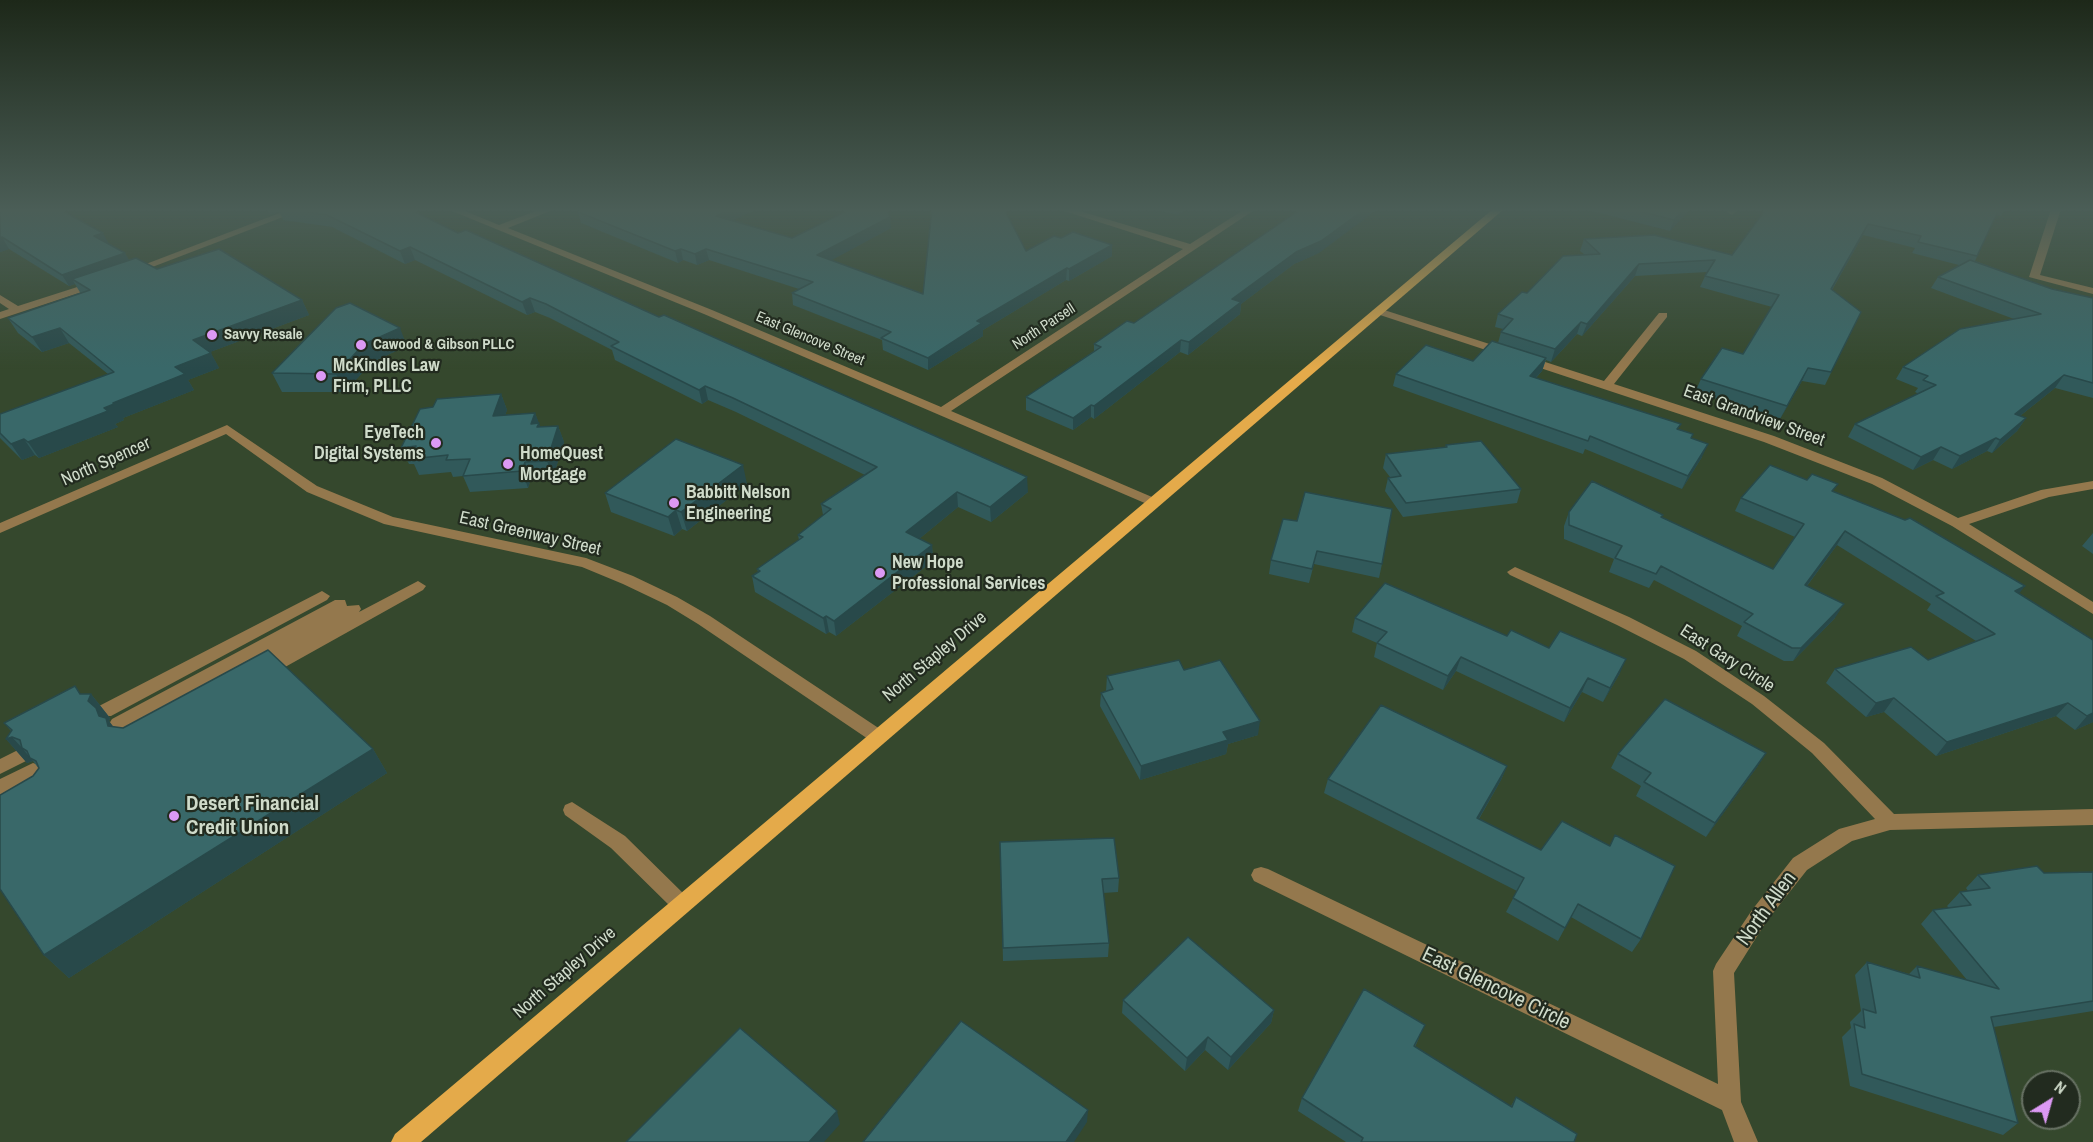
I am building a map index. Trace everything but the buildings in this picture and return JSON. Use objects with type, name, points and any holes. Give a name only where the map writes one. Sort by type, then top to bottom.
[{"type":"main road","name":"North Stapley Drive","points":[[403,1142],[680,903],[1436,262]]},
{"type":"street","points":[[118,276],[159,262]]},
{"type":"street","name":"East Glencove Street","points":[[587,262],[943,411],[1154,503]]},
{"type":"street","name":"North Parsell","points":[[943,411],[1169,262]]},
{"type":"street","points":[[2039,262],[2034,278],[2093,291]]},
{"type":"street","points":[[0,316],[107,280]]},
{"type":"street","points":[[0,298],[18,311]]},
{"type":"street","name":"East Grandview Street","points":[[1378,311],[1608,384],[1769,439],[1877,481],[1957,523],[2093,609]]},
{"type":"street","points":[[1608,384],[1663,315]]},
{"type":"street","name":"North Spencer","points":[[0,528],[227,429]]},
{"type":"street","name":"East Greenway Street","points":[[227,429],[312,489],[389,521],[586,563],[628,580],[672,601],[704,620],[877,736]]},
{"type":"street","points":[[1957,523],[2046,493],[2093,485]]},
{"type":"street","name":"East Gary Circle","points":[[1515,572],[1623,621],[1690,655],[1758,700],[1818,748],[1890,822]]},
{"type":"street","points":[[247,680],[418,586]]},
{"type":"street","points":[[105,711],[322,596]]},
{"type":"street","points":[[122,729],[347,606]]},
{"type":"street","points":[[0,767],[32,769]]},
{"type":"street","points":[[0,788],[32,769]]},
{"type":"street","points":[[0,804],[32,769]]},
{"type":"street","points":[[572,810],[618,842],[680,903]]},
{"type":"street","name":"North Allen","points":[[1746,1142],[1730,1102],[1724,971],[1759,916],[1800,864],[1846,835],[1890,822],[2093,817]]},
{"type":"street","name":"East Glencove Circle","points":[[1262,875],[1730,1102]]},
{"type":"place","name":"Savvy Resale","points":[[212,335]]},
{"type":"place","name":"Cawood & Gibson PLLC","points":[[361,345]]},
{"type":"place","name":"McKindles Law Firm, PLLC","points":[[321,376]]},
{"type":"place","name":"EyeTech Digital Systems","points":[[436,443]]},
{"type":"place","name":"HomeQuest Mortgage","points":[[508,464]]},
{"type":"place","name":"Babbitt Nelson Engineering","points":[[674,503]]},
{"type":"place","name":"New Hope Professional Services","points":[[880,573]]},
{"type":"place","name":"Desert Financial Credit Union","points":[[174,816]]}]
